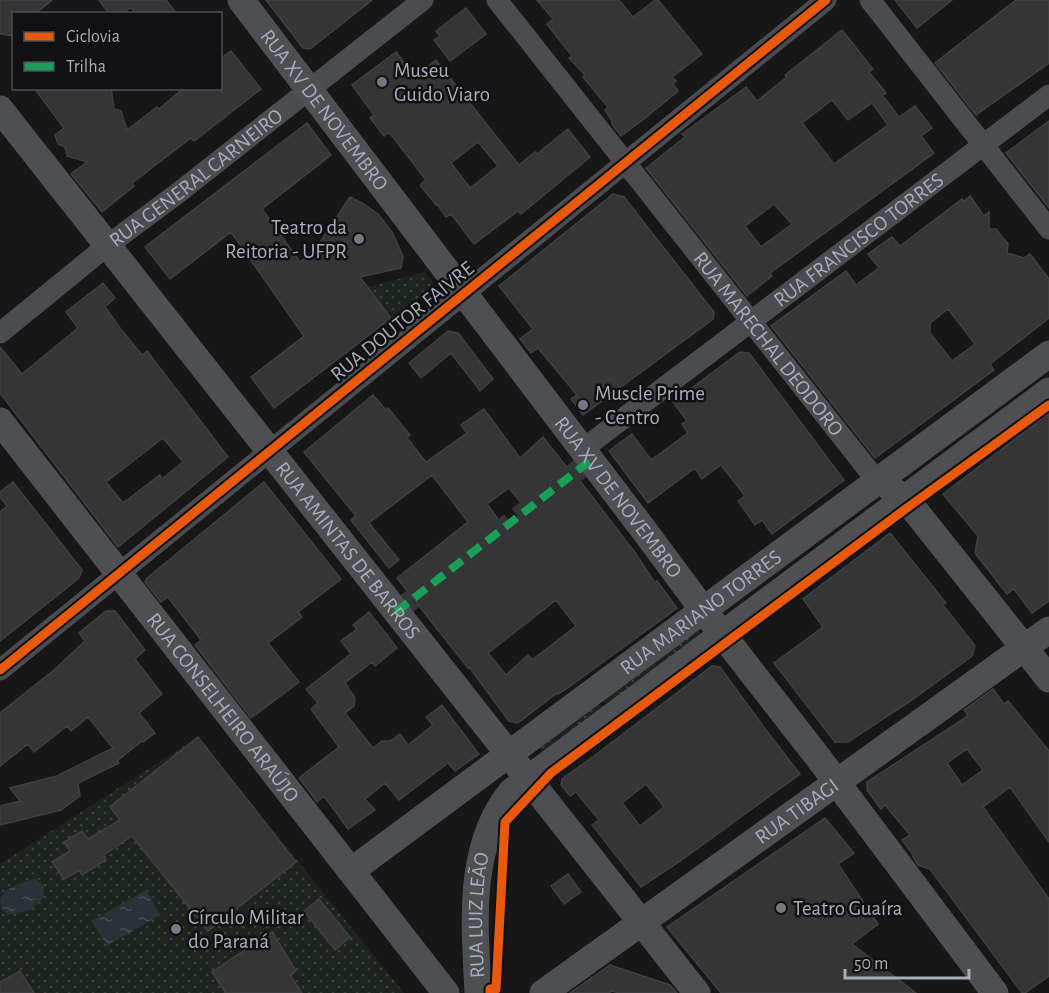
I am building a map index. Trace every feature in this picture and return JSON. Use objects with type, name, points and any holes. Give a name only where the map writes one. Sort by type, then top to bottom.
[{"type":"main road","name":"RUA XV DE NOVEMBRO","points":[[242,0],[995,993]]},
{"type":"main road","name":"RUA AMINTAS DE BARROS","points":[[0,109],[697,993]]},
{"type":"main road","name":"RUA MARIANO TORRES","points":[[351,871],[1049,354]]},
{"type":"main road","points":[[964,455],[1015,379]]},
{"type":"main road","name":"RUA MARIANO TORRES","points":[[528,779],[1049,391]]},
{"type":"main road","name":"RUA CONSELHEIRO ARAÚJO","points":[[0,421],[446,993]]},
{"type":"main road","name":"RUA MARECHAL DEODORO","points":[[877,481],[905,498],[1049,679]]},
{"type":"main road","name":"RUA TIBAGI","points":[[543,993],[1049,630]]},
{"type":"main road","points":[[578,703],[620,710]]},
{"type":"main road","name":"RUA LUIZ LEÃO","points":[[478,993],[477,883],[485,843],[490,827],[504,801],[512,791],[528,779]]},
{"type":"main road","points":[[447,800],[464,794],[477,794],[504,801]]},
{"type":"street","name":"RUA GENERAL CARNEIRO","points":[[0,333],[108,245],[178,193],[423,0]]},
{"type":"street","name":"RUA MARECHAL DEODORO","points":[[497,0],[877,481]]},
{"type":"street","name":"RUA DOUTOR FAIVRE","points":[[0,670],[826,0]]},
{"type":"street","points":[[870,0],[1049,229]]},
{"type":"street","name":"RUA FRANCISCO TORRES","points":[[583,449],[1049,95]]},
{"type":"shaded area","points":[[425,272],[435,286],[391,318],[367,287]]},
{"type":"shaded area","points":[[689,618],[705,639],[617,704],[581,699]]},
{"type":"shaded area","points":[[576,702],[610,707],[544,755],[530,737]]},
{"type":"shaded area","name":"Círculo Militar do Paraná","points":[[198,737],[404,993],[0,993],[0,864]]},
{"type":"water","points":[[35,879],[43,885],[44,897],[30,910],[8,915],[1,909],[0,899],[6,890]]},
{"type":"water","points":[[146,890],[160,915],[107,946],[92,921]]},
{"type":"building","points":[[0,0],[52,0],[37,12],[12,12],[12,36],[0,34]]},
{"type":"building","points":[[99,0],[166,0],[175,12],[134,12],[131,7],[125,12],[108,12]]},
{"type":"building","points":[[266,0],[372,0],[310,49],[303,48]]},
{"type":"building","points":[[537,0],[619,0],[633,17],[658,0],[702,54],[672,77],[676,81],[673,84],[678,91],[621,136],[605,110],[608,107],[583,77],[585,75],[569,58],[572,56],[547,24],[553,19]]},
{"type":"building","points":[[895,0],[952,0],[917,28]]},
{"type":"building","points":[[1016,0],[1049,0],[1049,63],[976,115],[935,63]]},
{"type":"building","points":[[466,8],[486,34],[450,61],[434,40],[440,36],[436,31]]},
{"type":"building","points":[[842,30],[873,69],[869,72],[886,93],[882,95],[899,117],[915,106],[932,128],[921,136],[934,153],[770,273],[772,276],[747,296],[646,168],[685,137],[682,134],[746,87],[757,101],[787,77],[785,75]],"holes":[[[832,100],[848,120],[872,103],[888,125],[834,164],[802,123]],[[774,204],[792,224],[761,247],[745,226]]]},
{"type":"building","points":[[231,51],[261,89],[194,141],[191,138],[132,183],[134,186],[102,212],[71,174],[87,162],[67,156],[65,147],[58,144],[55,135],[64,128],[36,90],[111,90],[114,109],[121,111],[127,130],[157,107],[159,109],[182,90],[222,90],[222,58]]},
{"type":"building","points":[[396,52],[415,76],[436,60],[519,165],[568,129],[590,157],[521,214],[518,211],[474,244],[451,214],[446,217],[420,185],[426,180],[389,132],[384,136],[370,118],[374,115],[352,85]],"holes":[[[478,142],[498,166],[470,188],[451,163]]]},
{"type":"building","points":[[1049,121],[1049,208],[1006,153]]},
{"type":"building","points":[[307,123],[331,155],[262,209],[300,262],[315,250],[350,197],[378,214],[392,232],[403,256],[401,268],[360,277],[391,318],[274,408],[251,377],[304,336],[231,232],[170,279],[145,247]]},
{"type":"building","points":[[613,194],[624,197],[714,312],[713,319],[583,415],[571,399],[577,395],[538,348],[531,353],[520,339],[533,329],[499,286]]},
{"type":"building","points":[[970,196],[984,216],[989,212],[989,229],[996,229],[1008,244],[1007,253],[1024,258],[1030,254],[1049,279],[1049,318],[990,364],[994,370],[875,458],[771,326],[846,271],[856,285],[879,268],[868,254],[892,237],[900,246],[962,199],[964,201]],"holes":[[[948,309],[975,344],[952,361],[930,333],[930,323]]]},
{"type":"building","points":[[103,283],[115,298],[105,307],[120,328],[142,355],[147,351],[228,457],[118,547],[0,393],[0,347],[22,374],[78,328],[66,312]],"holes":[[[163,438],[183,462],[162,479],[160,475],[123,503],[106,482]]]},
{"type":"building","points":[[448,331],[458,333],[493,379],[480,391],[451,353],[421,378],[409,363]]},
{"type":"building","points":[[740,352],[749,353],[844,480],[772,534],[762,520],[755,525],[738,501],[745,496],[721,465],[702,479],[695,468],[648,503],[609,451],[632,434],[651,460],[688,433],[682,424],[687,421],[673,402]]},
{"type":"building","points":[[373,395],[386,410],[388,408],[410,435],[407,438],[426,462],[467,433],[461,425],[484,409],[520,458],[543,437],[573,475],[574,473],[636,554],[655,583],[657,581],[677,608],[518,723],[509,721],[469,667],[397,578],[468,522],[432,475],[369,523],[399,560],[389,568],[351,520],[356,516],[304,452]],"holes":[[[509,488],[527,510],[504,527],[487,504]],[[556,600],[576,626],[532,660],[528,655],[506,675],[488,653]]]},
{"type":"building","points":[[1049,413],[1049,601],[1032,613],[1014,589],[1007,594],[975,553],[978,536],[943,494]]},
{"type":"building","points":[[13,482],[82,570],[79,578],[0,641],[0,512],[7,506],[0,497],[0,492]]},
{"type":"building","points":[[264,482],[341,579],[298,612],[302,617],[268,643],[299,682],[251,718],[195,645],[201,640],[168,597],[161,602],[145,582]]},
{"type":"building","points":[[890,533],[946,603],[943,605],[975,646],[972,656],[912,700],[848,742],[835,742],[774,663],[823,627],[803,599]]},
{"type":"building","points":[[106,611],[115,611],[145,650],[135,659],[162,694],[139,713],[155,733],[117,761],[119,763],[78,783],[80,796],[61,810],[0,825],[0,806],[20,801],[10,788],[57,776],[113,748],[88,717],[71,731],[67,726],[34,752],[28,744],[0,766],[0,713],[54,670],[85,641],[79,633]]},
{"type":"building","points":[[369,612],[397,648],[375,666],[372,662],[345,683],[355,698],[354,706],[345,713],[373,748],[382,741],[390,741],[400,734],[408,745],[433,725],[426,717],[442,705],[479,754],[455,771],[448,763],[399,800],[385,783],[365,799],[375,810],[348,829],[324,796],[317,802],[299,778],[339,747],[311,709],[318,703],[306,689],[351,654],[341,641],[357,629],[353,625]]},
{"type":"building","points":[[712,666],[720,667],[800,774],[641,887],[592,825],[599,820],[576,792],[570,796],[561,785],[562,779]],"holes":[[[646,784],[664,807],[640,826],[622,803]]]},
{"type":"building","points":[[993,689],[1004,704],[1008,701],[1049,751],[1049,842],[1010,787],[983,807],[1049,899],[1049,976],[1025,993],[1022,993],[930,869],[918,865],[902,840],[910,835],[885,805],[881,809],[867,790],[867,782],[968,716],[964,710]],"holes":[[[967,749],[983,770],[962,785],[947,763]]]},
{"type":"building","points":[[198,737],[296,862],[208,931],[132,836],[104,855],[106,860],[82,875],[80,870],[64,879],[52,862],[70,851],[64,842],[82,831],[88,839],[120,820],[110,807]]},
{"type":"building","name":"Teatro Guaíra","points":[[825,818],[854,853],[838,864],[878,924],[852,944],[916,993],[721,993],[667,927]]},
{"type":"building","points":[[568,874],[581,892],[564,904],[551,886]]},
{"type":"building","points":[[319,899],[350,937],[335,950],[304,911]]},
{"type":"building","points":[[272,932],[296,971],[290,975],[302,993],[226,993],[212,972]]},
{"type":"building","points":[[610,965],[670,985],[677,993],[612,991],[609,993],[570,993]]},
{"type":"building","points":[[20,971],[34,993],[0,993],[0,982]]},
{"type":"tunnel","points":[[396,612],[591,460]]},
{"type":"marked path","points":[[396,612],[591,460]]},
{"type":"cycle path","points":[[0,670],[826,0]]},
{"type":"cycle path","points":[[490,993],[490,989],[496,989],[505,822],[551,773],[1049,405]]},
{"type":"place","name":"Museu Guido Viaro","points":[[382,82]]},
{"type":"place","name":"Teatro da Reitoria - UFPR","points":[[359,239]]},
{"type":"place","name":"Muscle Prime - Centro","points":[[583,405]]},
{"type":"place","name":"Teatro Guaíra","points":[[781,908]]},
{"type":"place","name":"Círculo Militar do Paraná","points":[[176,929]]}]
